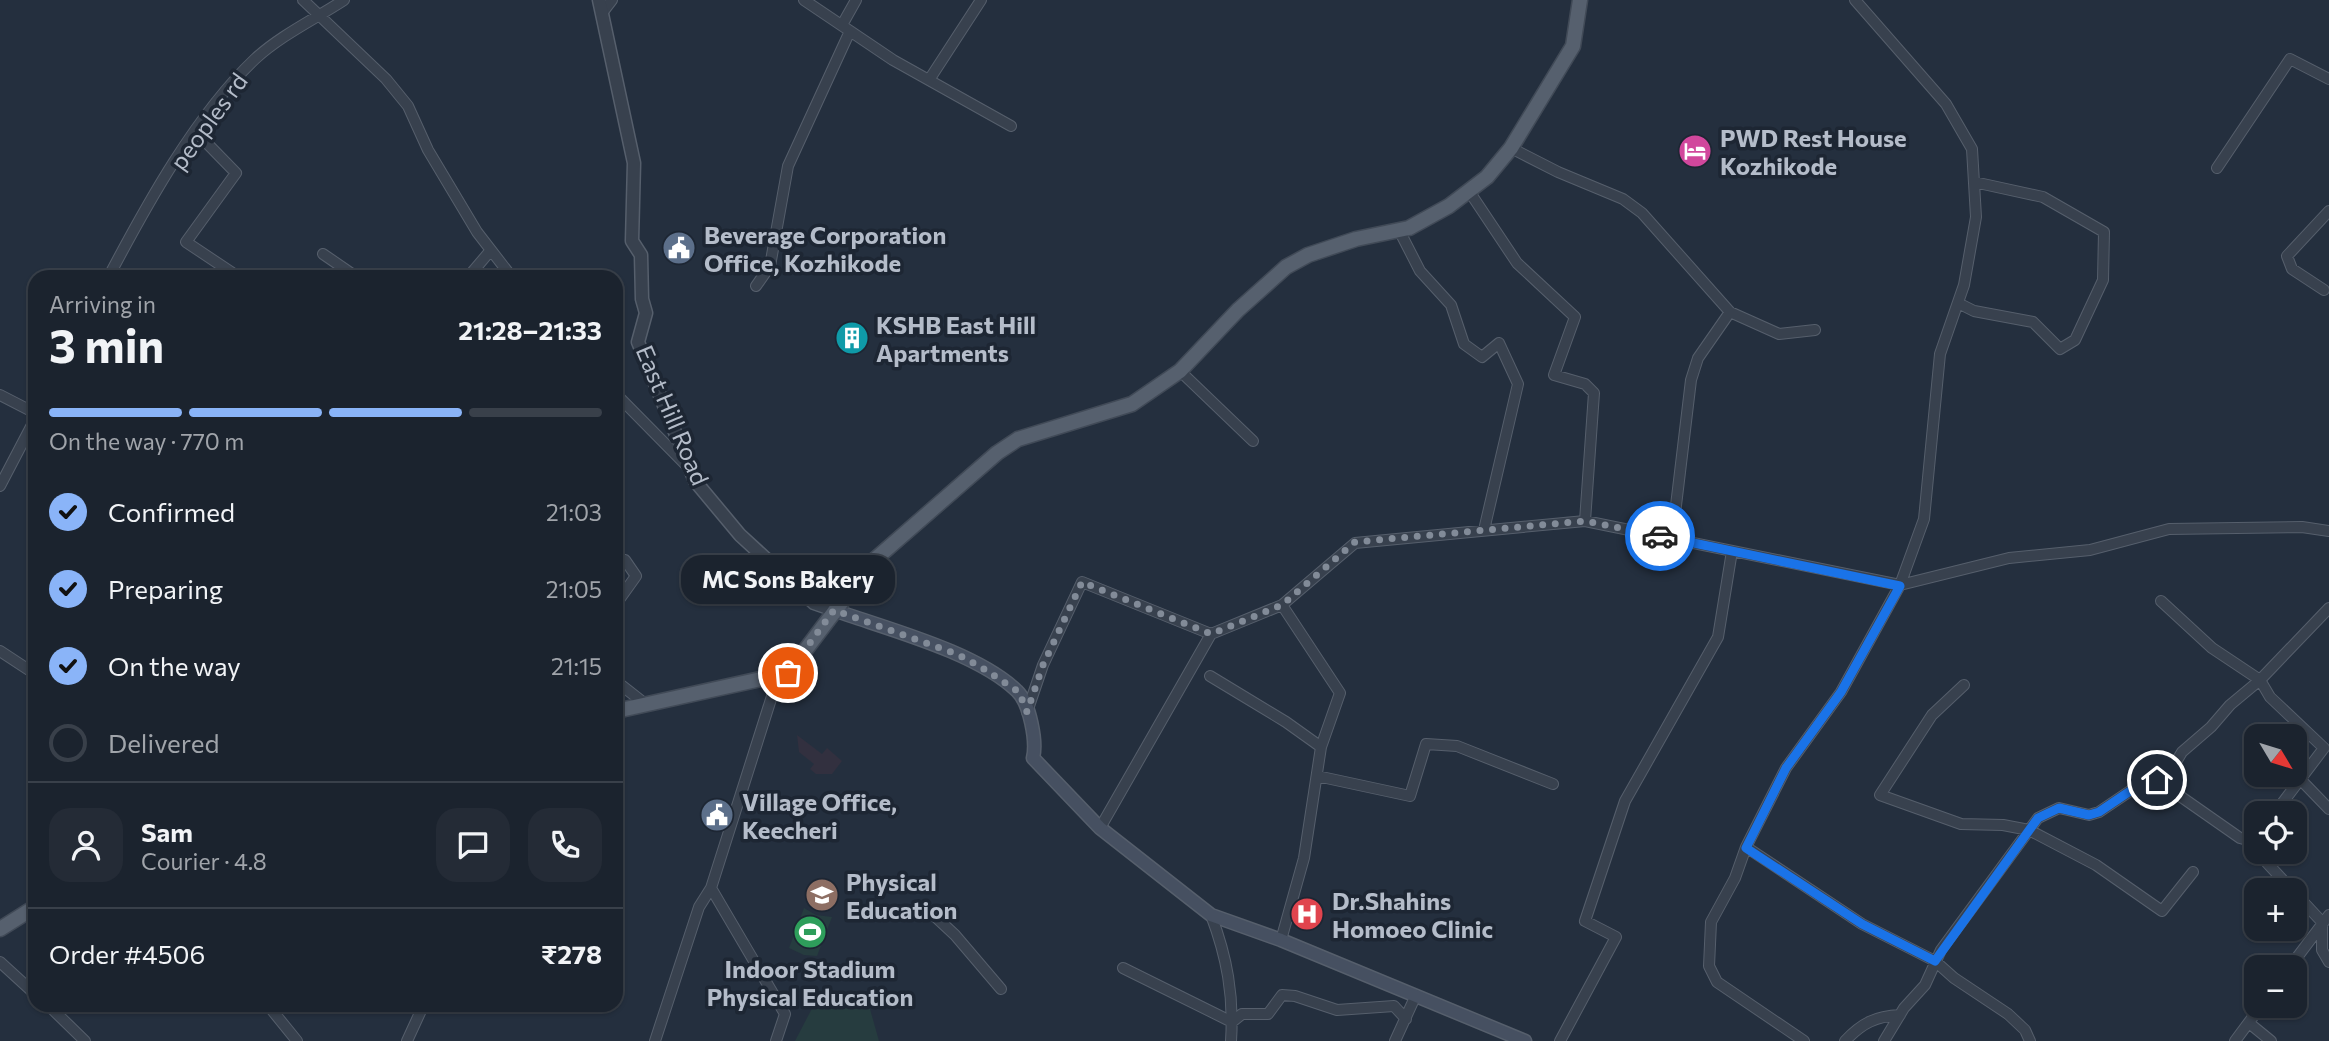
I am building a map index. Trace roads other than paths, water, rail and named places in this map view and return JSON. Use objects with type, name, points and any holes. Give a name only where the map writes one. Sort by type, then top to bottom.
[{"type":"main road","points":[[623,709],[644,702],[788,673],[872,562],[1007,446],[1038,431],[1132,404],[1180,371],[1238,310],[1286,267],[1308,255],[1399,230],[1449,206],[1487,177],[1511,148],[1573,46],[1580,0]]},
{"type":"main road","points":[[834,610],[957,654],[1019,692],[1036,742],[1033,758],[1100,828],[1211,915],[1281,940],[1525,1041]]},
{"type":"main road","points":[[0,929],[28,911]]},
{"type":"street","points":[[303,0],[386,79],[408,106],[428,150],[506,270]]},
{"type":"street","name":"peoples rd","points":[[113,270],[217,102],[256,58],[317,15],[344,0]]},
{"type":"street","points":[[600,7],[612,0]]},
{"type":"street","points":[[804,0],[929,80],[1011,126]]},
{"type":"street","points":[[756,286],[770,266],[788,166],[856,0]]},
{"type":"street","points":[[929,80],[981,0]]},
{"type":"street","points":[[1804,1041],[1717,982],[1709,966],[1711,922],[1735,878],[1746,848],[1786,768],[1841,692],[1900,586],[1924,519],[1940,354],[1964,285],[1976,217],[1972,149],[1945,104],[1855,0]]},
{"type":"street","name":"East Hill Road","points":[[600,7],[634,163],[632,241],[641,255],[642,299],[646,313],[638,342],[695,481],[740,535],[814,603],[834,610]]},
{"type":"street","points":[[2217,168],[2290,59],[2329,79]]},
{"type":"street","points":[[196,132],[236,173],[186,242],[228,270]]},
{"type":"street","points":[[1511,148],[1558,172],[1623,198],[1642,213],[1730,312],[1779,334],[1815,330]]},
{"type":"street","points":[[1958,303],[1974,311],[2033,322],[2060,349],[2075,340],[2103,280],[2104,232],[2043,197],[1974,182]]},
{"type":"street","points":[[1469,191],[1517,263],[1575,317],[1554,375],[1585,384],[1594,393],[1585,521]]},
{"type":"street","points":[[2325,290],[2292,268],[2287,256],[2329,211]]},
{"type":"street","points":[[1399,230],[1420,271],[1451,306],[1464,344],[1482,357],[1499,343],[1517,384],[1484,530]]},
{"type":"street","points":[[474,270],[491,250]]},
{"type":"street","points":[[323,254],[346,270]]},
{"type":"street","points":[[1672,538],[1691,380],[1698,358],[1730,312]]},
{"type":"street","points":[[1180,371],[1253,441]]},
{"type":"street","points":[[0,395],[28,409]]},
{"type":"street","points":[[623,401],[690,469]]},
{"type":"street","points":[[0,486],[28,432]]},
{"type":"street","points":[[1100,828],[1211,634],[1282,605],[1355,542],[1585,521],[1900,586],[2009,558],[2090,550],[2169,529],[2302,527],[2329,531]]},
{"type":"street","points":[[1560,1041],[1616,937],[1586,921],[1625,801],[1718,637],[1732,551]]},
{"type":"street","points":[[623,560],[636,576],[623,594]]},
{"type":"street","points":[[1027,712],[1043,665],[1082,582],[1211,634]]},
{"type":"street","points":[[2161,601],[2212,648],[2260,680],[2270,698],[2299,724]]},
{"type":"street","points":[[1281,940],[1304,858],[1321,747],[1340,693],[1282,605]]},
{"type":"street","points":[[1884,1041],[1900,1015],[1925,985],[1935,961],[2038,818],[2053,809],[2089,815],[2099,812],[2139,785],[2166,777],[2182,752],[2260,680],[2329,608]]},
{"type":"street","points":[[0,651],[28,669]]},
{"type":"street","points":[[655,1041],[699,907],[711,888],[772,696],[788,673]]},
{"type":"street","points":[[1210,676],[1286,722],[1321,747]]},
{"type":"street","points":[[1964,685],[1932,715],[1880,795],[1961,824],[2003,825],[2029,830],[2095,865],[2162,911],[2193,872]]},
{"type":"street","points":[[623,686],[644,702]]},
{"type":"street","points":[[2307,732],[2325,748],[2307,770]]},
{"type":"street","points":[[1317,776],[1410,796],[1426,744],[1457,746],[1553,784]]},
{"type":"street","points":[[2157,780],[2244,834]]},
{"type":"street","points":[[2307,786],[2329,809]]},
{"type":"street","points":[[1746,848],[1862,924],[1935,961],[1954,978],[2008,1014],[2025,1030],[2030,1041]]},
{"type":"street","points":[[2268,864],[2281,878]]},
{"type":"street","points":[[711,888],[785,1014],[775,1041]]},
{"type":"street","points":[[2307,902],[2326,919]]},
{"type":"street","points":[[926,908],[955,934],[1001,989]]},
{"type":"street","points":[[1211,915],[1228,969],[1233,1002],[1231,1041]]},
{"type":"street","points":[[2326,919],[2322,950],[2329,962]]},
{"type":"street","points":[[2299,955],[2326,919]]},
{"type":"street","points":[[0,962],[28,988]]},
{"type":"street","points":[[1123,968],[1232,1022]]},
{"type":"street","points":[[1232,1022],[1242,1014],[1268,1014],[1282,995],[1295,996],[1337,1010],[1394,1006],[1406,1019]]},
{"type":"street","points":[[1395,1041],[1416,995]]},
{"type":"street","points":[[55,1012],[85,1041]]},
{"type":"street","points":[[273,1012],[297,1041]]},
{"type":"street","points":[[407,1041],[420,1012]]},
{"type":"street","points":[[1845,1041],[1865,1022],[1881,1016],[1900,1015]]},
{"type":"street","points":[[2235,1041],[2253,1018]]},
{"type":"street","points":[[2249,1023],[2272,1041]]},
{"type":"place","name":"PWD Rest House Kozhikode","points":[[1695,151]]},
{"type":"place","name":"Beverage Corporation Office, Kozhikode","points":[[679,248]]},
{"type":"place","name":"KSHB East Hill Apartments","points":[[852,338]]},
{"type":"place","name":"MC Sons Bakery","points":[[788,673]]},
{"type":"place","name":"Village Office, Keecheri","points":[[717,815]]},
{"type":"place","name":"Physical Education","points":[[822,895]]},
{"type":"place","name":"Dr.Shahins Homoeo Clinic","points":[[1307,914]]},
{"type":"place","name":"Indoor Stadium Physical Education","points":[[810,932]]}]
